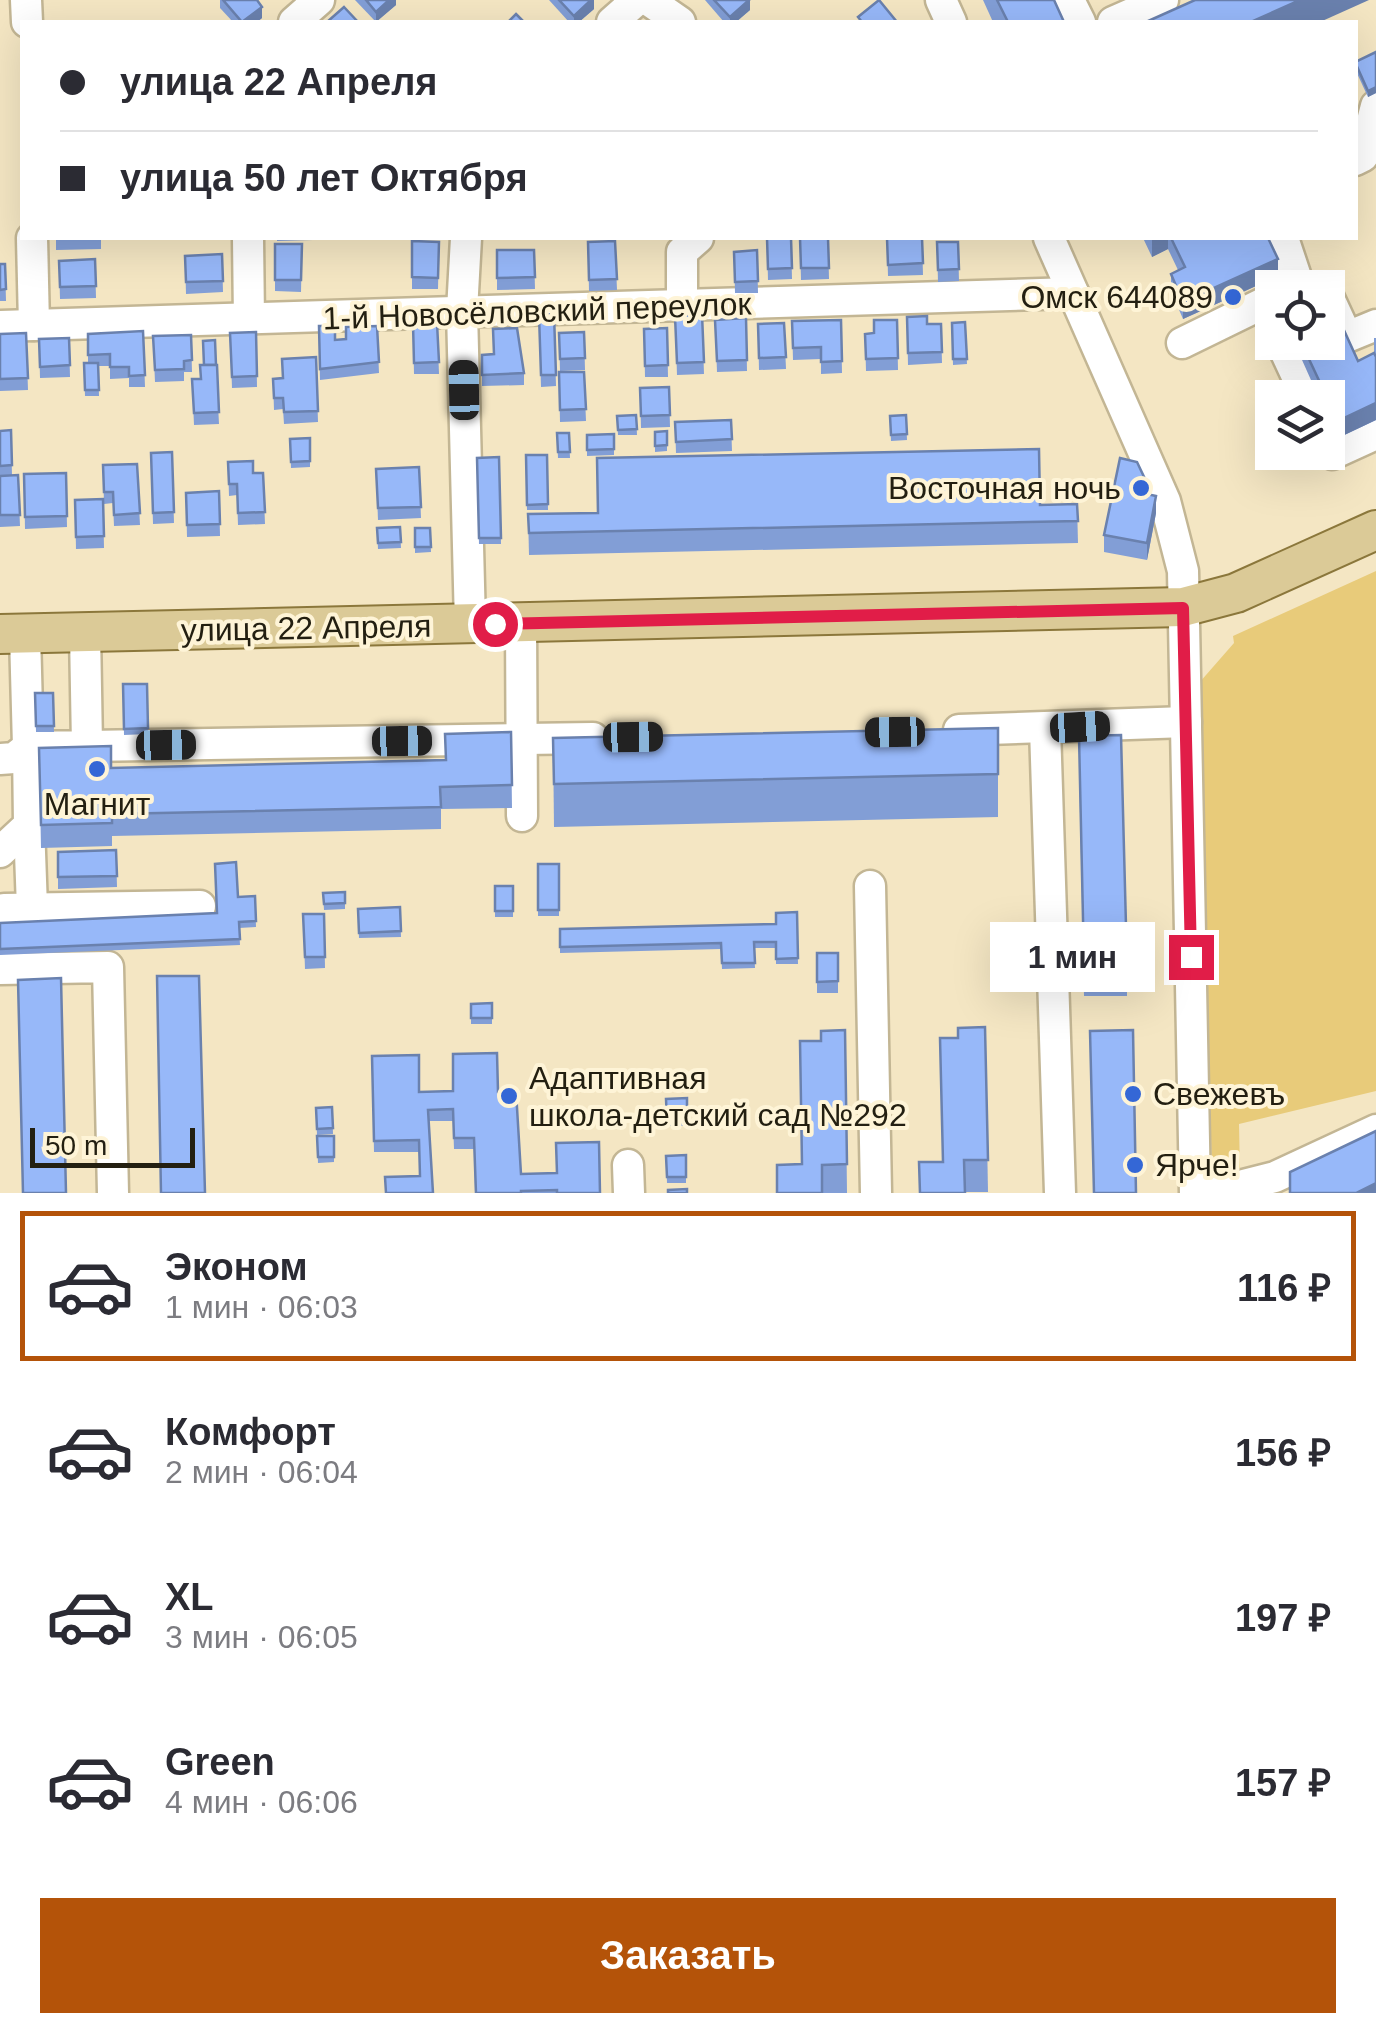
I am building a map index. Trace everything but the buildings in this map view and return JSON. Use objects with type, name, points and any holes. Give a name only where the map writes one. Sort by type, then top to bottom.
[{"type":"main road","name":"улица 22 Апреля","points":[[12,634],[1183,608],[1236,592],[1376,530]]},
{"type":"street","points":[[296,20],[319,0]]},
{"type":"street","points":[[614,20],[636,0]]},
{"type":"street","points":[[648,0],[677,20]]},
{"type":"street","points":[[1118,20],[1164,0]]},
{"type":"street","points":[[1358,158],[1363,156],[1376,106]]},
{"type":"street","points":[[32,240],[34,325]]},
{"type":"street","points":[[248,240],[249,320]]},
{"type":"street","points":[[466,240],[462,311],[470,624]]},
{"type":"street","points":[[682,308],[682,252],[696,240]]},
{"type":"street","points":[[1050,240],[1164,501],[1183,571],[1195,1193]]},
{"type":"street","points":[[1283,240],[1287,270]]},
{"type":"street","name":"1-й Новосёловский переулок","points":[[0,326],[1073,293]]},
{"type":"street","points":[[1182,343],[1255,313]]},
{"type":"street","points":[[1345,336],[1376,325]]},
{"type":"street","points":[[1345,448],[1376,434]]},
{"type":"street","points":[[521,623],[522,816]]},
{"type":"street","points":[[84,632],[87,746]]},
{"type":"street","points":[[12,634],[14,753],[29,825],[30,858],[18,908],[200,906]]},
{"type":"street","points":[[928,731],[1186,722]]},
{"type":"street","points":[[1045,728],[1060,1193]]},
{"type":"street","points":[[14,753],[87,746],[618,737]]},
{"type":"street","points":[[0,852],[29,825]]},
{"type":"street","points":[[30,858],[68,857]]},
{"type":"street","points":[[870,886],[876,1193]]},
{"type":"street","points":[[0,969],[108,967],[113,1193]]},
{"type":"street","points":[[1212,1193],[1275,1177],[1376,1130]]},
{"type":"shaded area","points":[[1376,571],[1376,1091],[1239,1124],[1240,1173],[1212,1174],[1199,683],[1234,643],[1233,636]]},
{"type":"place","name":"Омск 644089","points":[[1233,297]]},
{"type":"place","name":"Восточная ночь","points":[[1141,488]]},
{"type":"place","name":"Магнит","points":[[97,769]]},
{"type":"place","name":"Свежевъ","points":[[1133,1094]]},
{"type":"place","name":"Адаптивная школа-детский сад №292","points":[[509,1096]]},
{"type":"place","name":"Ярче!","points":[[1135,1165]]},
{"type":"route","points":[[495,624],[1183,608],[1191,957]]}]
